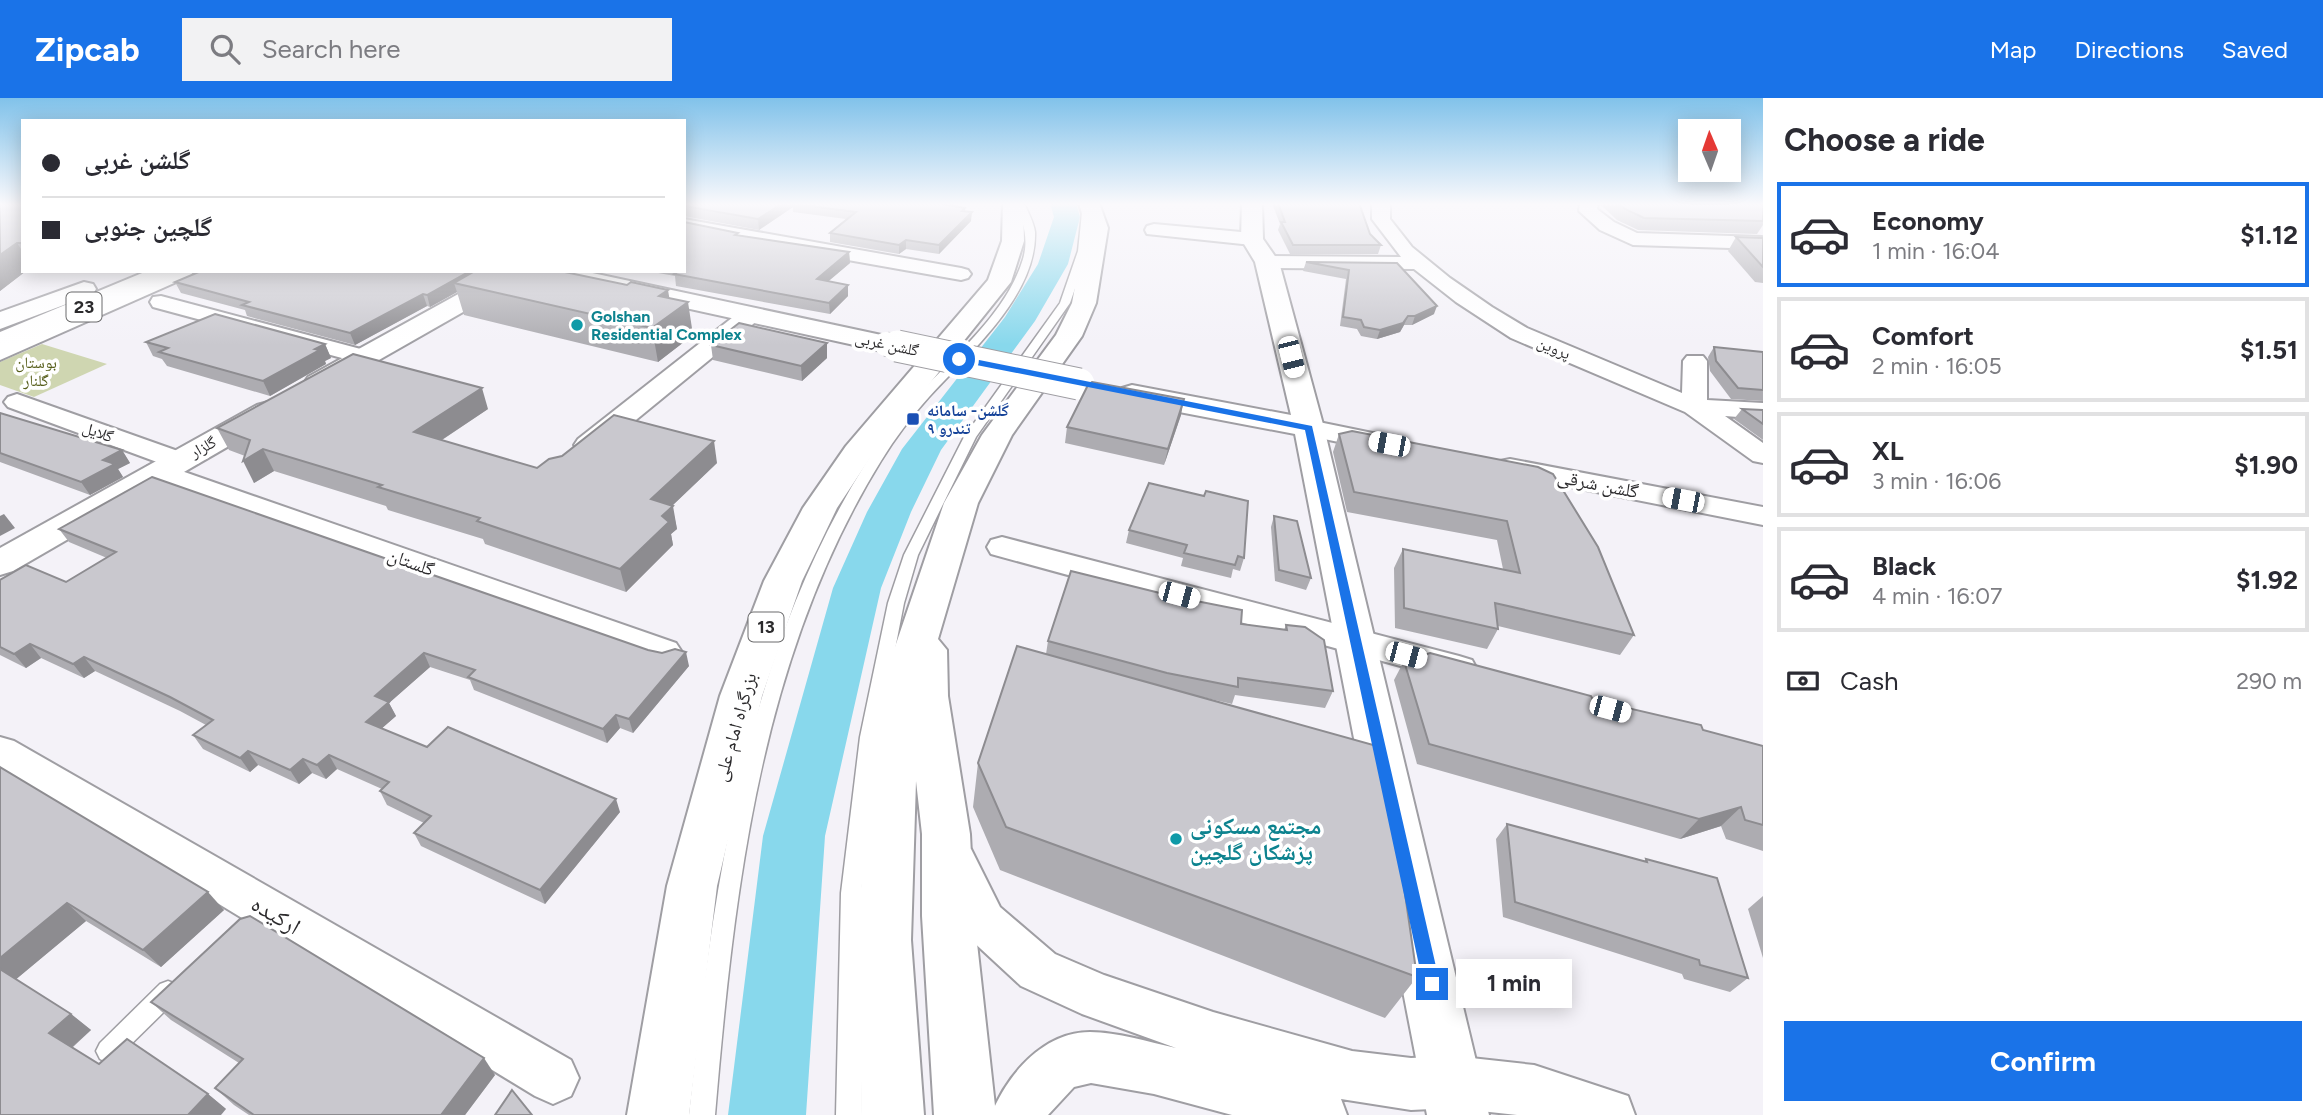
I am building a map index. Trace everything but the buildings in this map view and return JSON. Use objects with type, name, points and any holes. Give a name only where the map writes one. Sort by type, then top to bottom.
[{"type":"main road","name":"بزرگراه امام علی","points":[[658,1115],[692,886],[741,696],[783,581],[820,508],[857,453],[999,282],[1010,250]]},
{"type":"main road","points":[[893,1115],[884,940],[893,771],[902,688],[961,503],[997,435],[1062,345],[1084,303],[1094,250]]},
{"type":"main road","points":[[1259,250],[1267,262],[1309,428],[1455,1099]]},
{"type":"main road","points":[[0,321],[131,273]]},
{"type":"main road","name":"23","points":[[0,332],[144,273]]},
{"type":"main road","name":"23","points":[[0,342],[163,273]]},
{"type":"main road","points":[[0,352],[178,273]]},
{"type":"main road","name":"گلزار","points":[[0,563],[514,273]]},
{"type":"main road","name":"گلشن غربی","points":[[558,273],[886,344],[1309,428]]},
{"type":"main road","points":[[925,609],[927,696],[946,834],[948,915],[965,1115]]},
{"type":"street","points":[[828,250],[961,274]]},
{"type":"street","name":"پروین","points":[[1406,250],[1477,306],[1519,333],[1693,407],[1763,455]]},
{"type":"street","points":[[1267,262],[1420,263]]},
{"type":"street","points":[[161,302],[364,357]]},
{"type":"street","points":[[567,462],[750,315]]},
{"type":"street","points":[[1695,361],[1693,407],[1763,411]]},
{"type":"street","name":"گلایل","points":[[17,402],[169,467]]},
{"type":"street","points":[[1309,428],[1402,446]]},
{"type":"street","name":"گلشن شرقی","points":[[1482,462],[1763,516]]},
{"type":"street","name":"گلستان","points":[[169,467],[664,652]]},
{"type":"street","points":[[1002,547],[1487,676]]},
{"type":"street","name":"ارکیده","points":[[0,752],[247,914],[553,1078]]},
{"type":"street","points":[[946,834],[962,880],[984,922],[1038,970],[1099,997],[1213,1037],[1352,1077],[1411,1084],[1455,1099],[1534,1091],[1609,1115]]},
{"type":"street","points":[[1017,1115],[1036,1086],[1075,1058],[1122,1060],[1321,1115]]},
{"type":"lane","points":[[702,1115],[721,944],[743,810],[765,719],[789,640],[833,532],[864,479],[906,416],[993,322],[1014,291],[1024,270],[1028,250]]},
{"type":"lane","points":[[849,1115],[851,892],[869,737],[897,603],[911,555],[970,437],[1065,303],[1083,250]]},
{"type":"lane","points":[[108,1051],[188,972]]},
{"type":"green space","name":"بوستان گلنار","points":[[42,344],[107,364],[34,397],[0,385],[0,362]]},
{"type":"waterway","points":[[767,1115],[794,836],[857,588],[889,512],[922,449],[1019,321],[1053,264],[1057,250]]},
{"type":"place","name":"Golshan Residential Complex","points":[[577,325]]},
{"type":"place","name":"گلشن- سامانه ۹ تندرو","points":[[913,419]]},
{"type":"place","name":"مجتمع مسکونی پزشکان گلچین","points":[[1176,839]]},
{"type":"route","points":[[959,359],[1309,428],[1432,984]]}]
